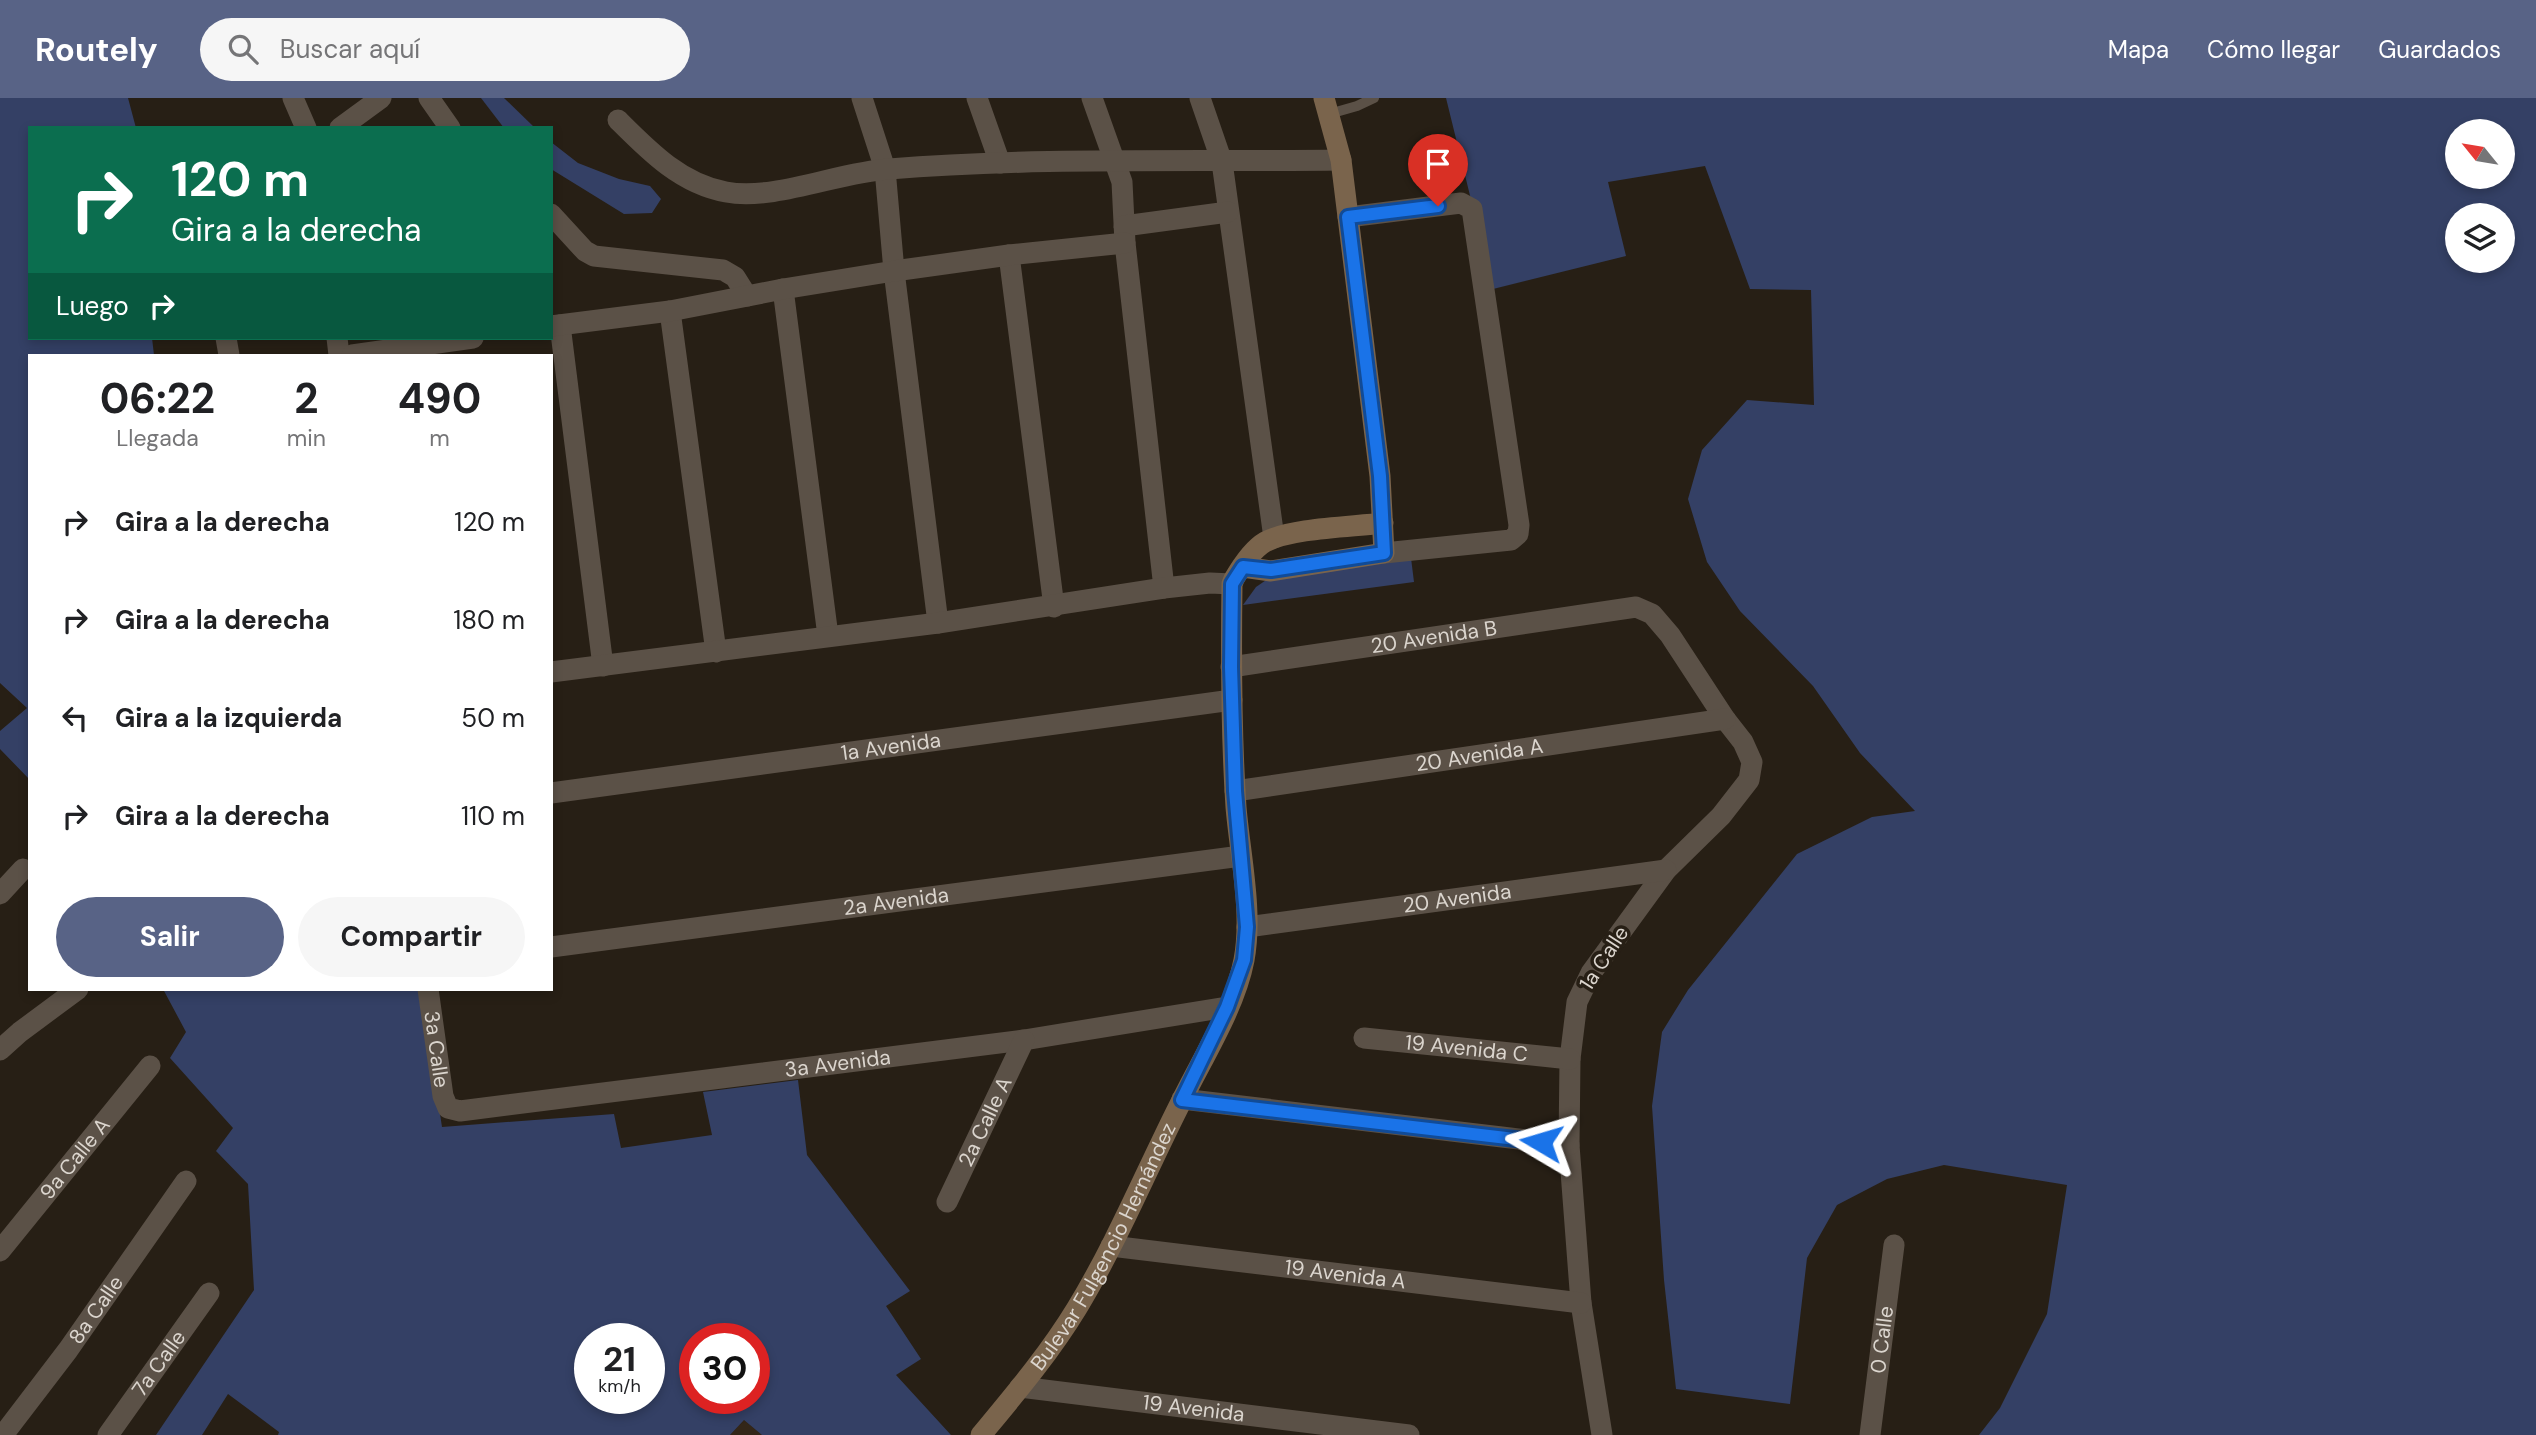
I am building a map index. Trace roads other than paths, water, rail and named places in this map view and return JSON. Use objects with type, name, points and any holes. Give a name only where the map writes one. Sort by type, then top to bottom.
[{"type":"street","points":[[293,98],[305,126]]},
{"type":"street","points":[[343,126],[381,98]]},
{"type":"street","points":[[429,98],[449,126]]},
{"type":"street","points":[[862,98],[885,169],[894,271],[938,623]]},
{"type":"street","points":[[977,98],[1000,163]]},
{"type":"street","points":[[1092,98],[1122,183],[1124,234],[1164,588]]},
{"type":"street","points":[[1200,98],[1222,162],[1275,538]]},
{"type":"street","points":[[1327,106],[1341,160],[1380,476],[1384,553]]},
{"type":"street","points":[[618,120],[645,148],[676,172],[708,188],[748,195],[885,169],[1000,163],[1341,160]]},
{"type":"street","points":[[553,672],[1054,607],[1384,553],[1511,540],[1517,534],[1519,525],[1472,209],[1461,203],[1348,217]]},
{"type":"street","points":[[603,666],[556,326],[670,312],[783,289],[1009,255],[1228,212]]},
{"type":"street","points":[[553,219],[561,237],[585,251],[606,259],[723,270],[734,277],[747,296]]},
{"type":"street","points":[[1009,255],[1054,607]]},
{"type":"street","points":[[783,289],[828,636]]},
{"type":"street","points":[[670,312],[716,652]]},
{"type":"street","points":[[361,354],[462,343]]},
{"type":"street","points":[[1238,575],[1259,546],[1275,538],[1382,523]]},
{"type":"street","name":"Bulevar Fulgencio Hernández","points":[[981,1435],[1051,1348],[1078,1307],[1111,1246],[1227,1007],[1244,960],[1247,927],[1235,791],[1231,667],[1238,575]]},
{"type":"street","name":"20 Avenida B","points":[[1231,667],[1636,607]]},
{"type":"street","name":"1a Calle","points":[[1602,1435],[1581,1303],[1569,1145],[1570,1059],[1577,1002],[1583,988],[1625,924],[1666,870],[1721,816],[1749,780],[1752,762],[1743,742],[1724,719],[1670,635],[1652,614],[1636,607]]},
{"type":"street","name":"1a Avenida","points":[[553,793],[1232,700]]},
{"type":"street","name":"20 Avenida A","points":[[1235,791],[1724,719]]},
{"type":"street","name":"2a Avenida","points":[[553,947],[1241,856]]},
{"type":"street","points":[[0,894],[23,869]]},
{"type":"street","name":"20 Avenida","points":[[1247,927],[1666,870]]},
{"type":"street","points":[[0,1050],[75,991]]},
{"type":"street","name":"3a Calle","points":[[428,991],[443,1096],[449,1108]]},
{"type":"street","name":"3a Avenida","points":[[449,1108],[460,1111],[1024,1040],[1227,1007]]},
{"type":"street","name":"19 Avenida C","points":[[1364,1038],[1570,1059]]},
{"type":"street","name":"2a Calle A","points":[[947,1202],[1024,1040]]},
{"type":"street","name":"9a Calle A","points":[[0,1251],[150,1066]]},
{"type":"street","points":[[1182,1100],[1569,1145]]},
{"type":"street","name":"8a Calle","points":[[3,1435],[68,1350],[186,1181]]},
{"type":"street","name":"0 Calle","points":[[1870,1435],[1894,1245]]},
{"type":"street","name":"19 Avenida A","points":[[1111,1246],[1581,1303]]},
{"type":"street","name":"7a Calle","points":[[108,1435],[209,1293]]},
{"type":"street","name":"19 Avenida","points":[[1020,1387],[1409,1435]]},
{"type":"lane","points":[[1327,106],[1357,106],[1374,98]]}]
